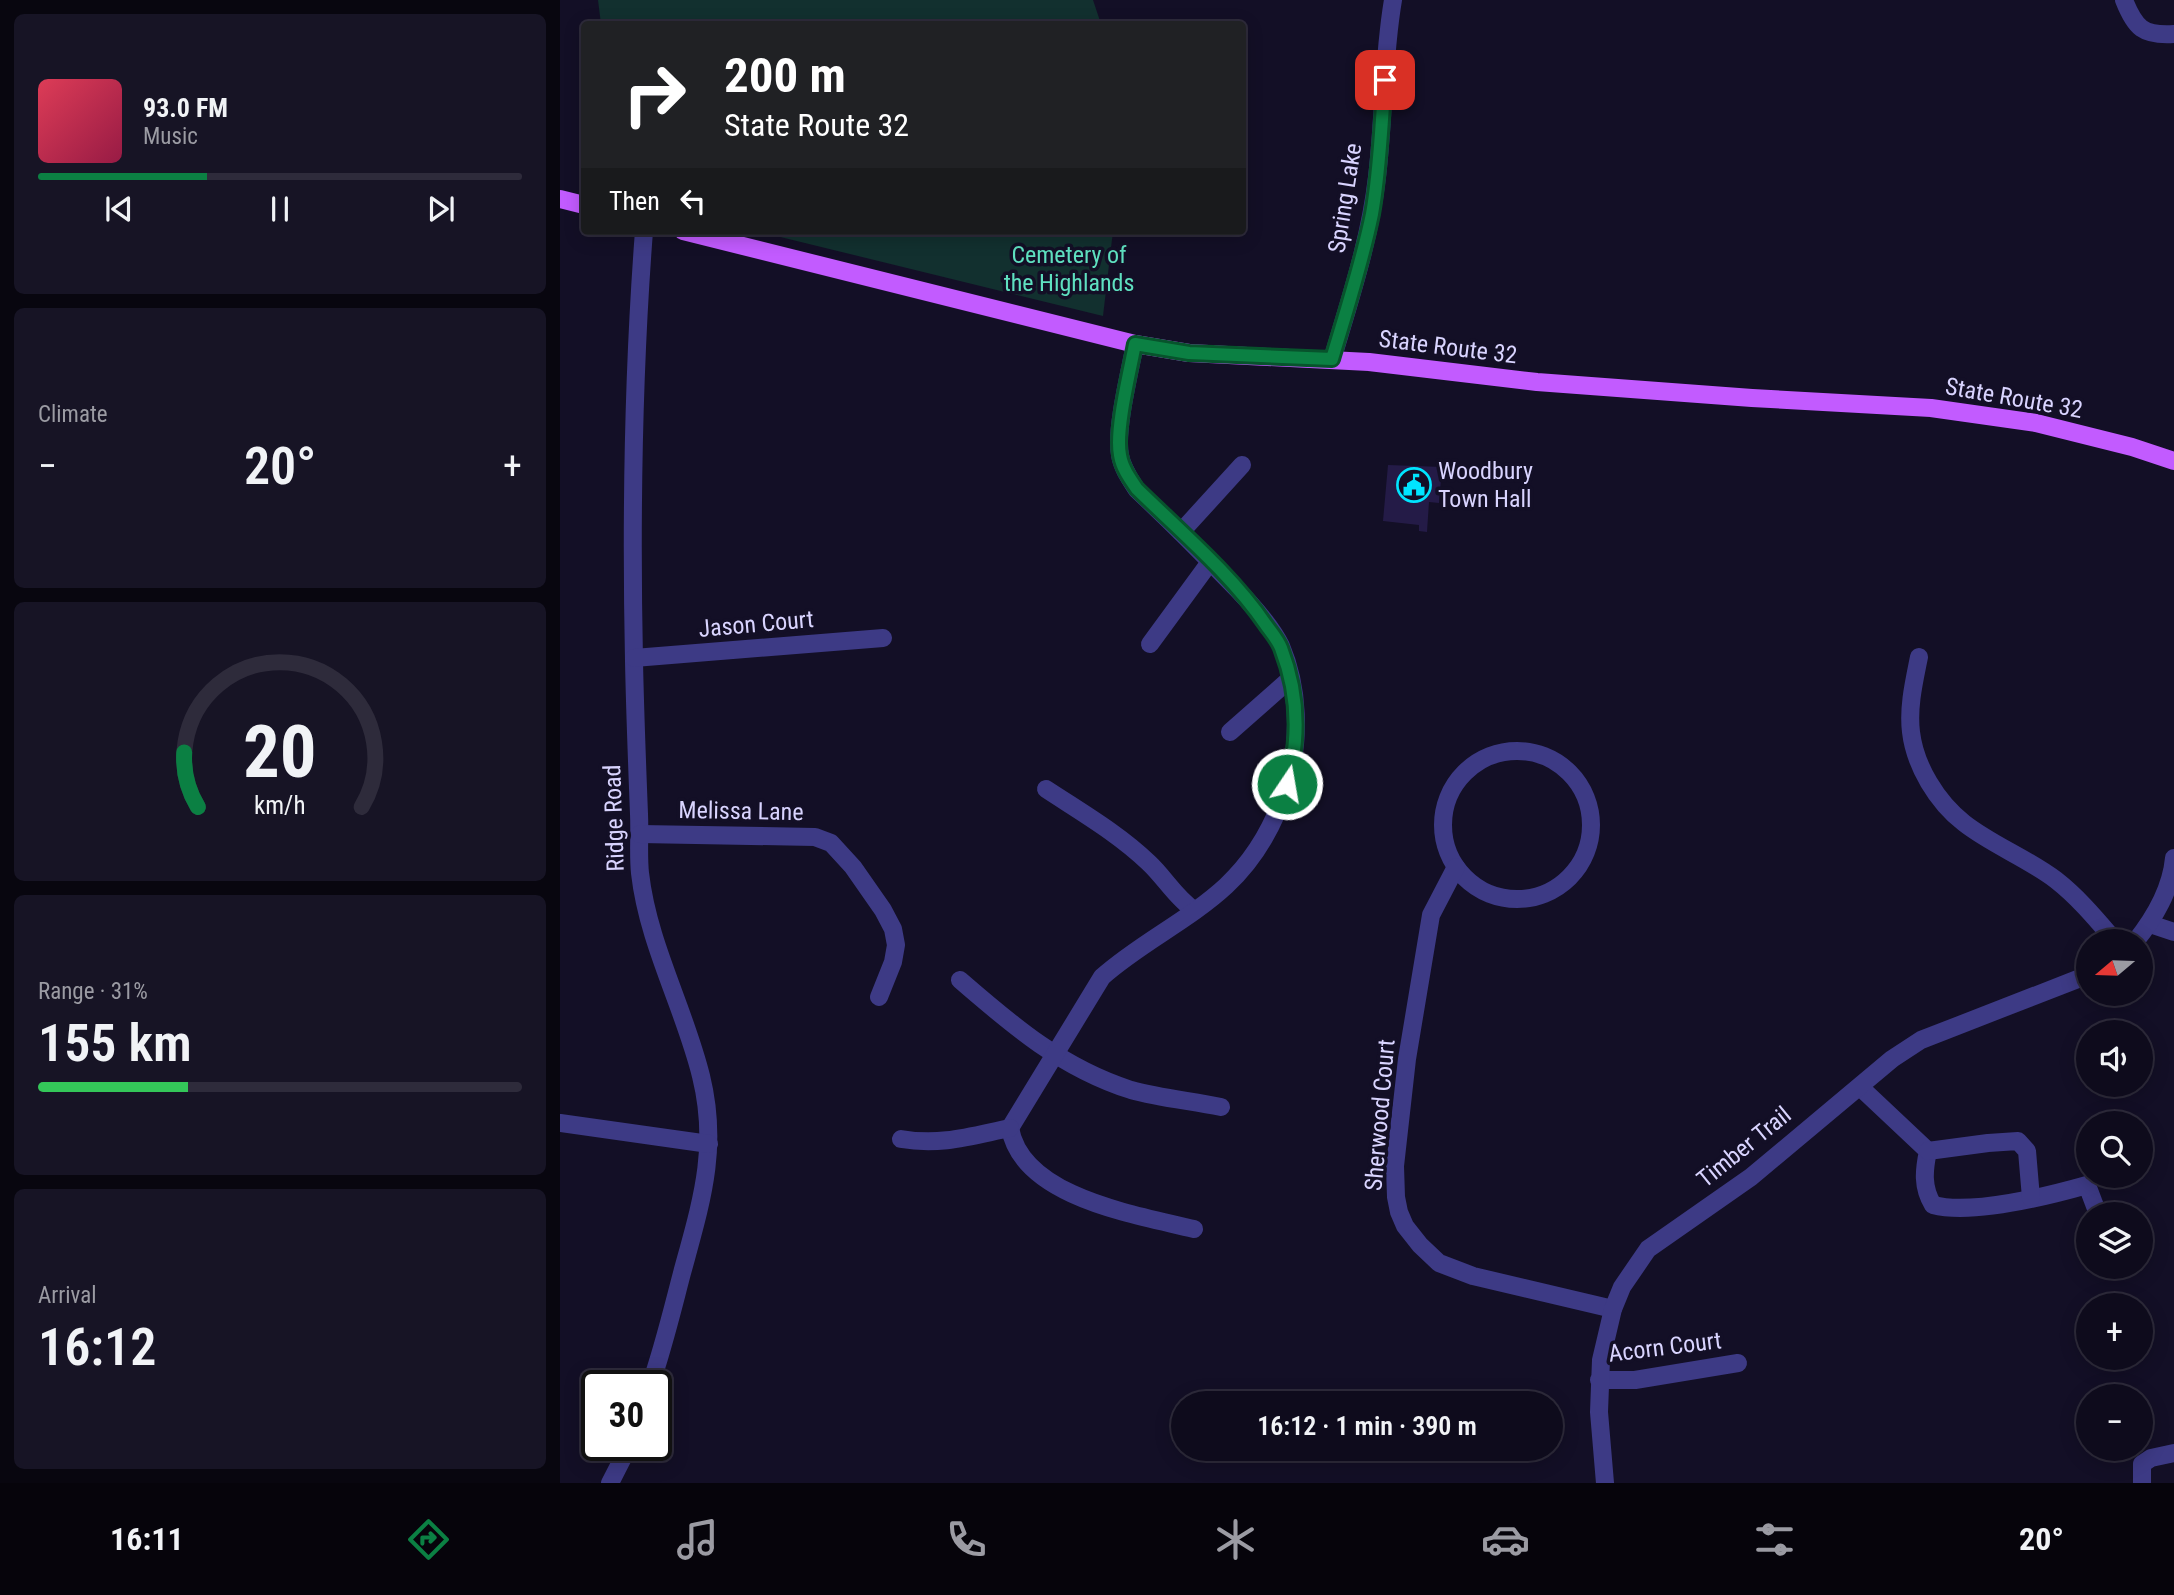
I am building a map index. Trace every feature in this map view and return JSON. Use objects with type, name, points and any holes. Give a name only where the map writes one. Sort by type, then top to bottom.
[{"type":"main road","points":[[560,199],[581,204]]},
{"type":"main road","name":"State Route 32","points":[[699,235],[1135,344],[1189,353],[1332,359],[1537,382],[1931,408],[2036,423],[2132,447],[2174,461]]},
{"type":"street","name":"Spring Lake","points":[[1332,359],[1357,276],[1371,215],[1377,177],[1393,0]]},
{"type":"street","points":[[2124,0],[2134,21],[2148,32],[2165,34]]},
{"type":"street","name":"Ridge Road","points":[[644,235],[639,278],[632,472],[640,871],[647,917],[701,1078],[710,1126],[703,1197],[655,1370]]},
{"type":"street","points":[[1135,344],[1121,424],[1119,453],[1126,472],[1137,489],[1244,596],[1280,645],[1296,710],[1294,760],[1280,808],[1271,829],[1254,855],[1227,886],[1101,977],[1010,1128],[1012,1142],[1025,1161],[1062,1189],[1111,1208],[1194,1229]]},
{"type":"street","points":[[1181,532],[1242,465]]},
{"type":"street","points":[[1150,644],[1210,562]]},
{"type":"street","name":"Jason Court","points":[[634,659],[883,638]]},
{"type":"street","points":[[1919,657],[1912,694],[1911,732],[1918,763],[1937,795],[1964,823],[2055,880],[2090,911],[2105,929]]},
{"type":"street","points":[[1230,732],[1290,679]]},
{"type":"street","points":[[1507,750],[1532,751],[1556,760],[1574,776],[1587,797],[1592,820],[1590,845],[1580,866],[1563,884],[1542,896],[1518,900],[1494,896],[1473,885],[1456,867],[1445,844],[1443,819],[1449,795],[1463,774],[1483,758],[1507,750]]},
{"type":"street","points":[[1046,789],[1111,832],[1150,863],[1194,911]]},
{"type":"street","name":"Melissa Lane","points":[[640,834],[815,837],[831,843],[853,867],[894,929],[896,945],[893,962],[879,997]]},
{"type":"street","points":[[2146,929],[2162,900],[2174,858]]},
{"type":"street","name":"Sherwood Court","points":[[1456,867],[1431,915],[1409,1047],[1395,1166],[1399,1212],[1405,1226],[1439,1263],[1473,1276],[1613,1309]]},
{"type":"street","points":[[2150,924],[2174,932]]},
{"type":"street","points":[[960,980],[1016,1029],[1053,1055],[1091,1075],[1133,1090],[1221,1107]]},
{"type":"street","name":"Timber Trail","points":[[1605,1483],[1599,1412],[1601,1360],[1613,1309],[1622,1287],[1648,1248],[1751,1177],[1892,1059],[1921,1040],[2076,980]]},
{"type":"street","points":[[1860,1087],[1928,1151],[2018,1141],[2027,1151],[2031,1198]]},
{"type":"street","points":[[560,1123],[709,1144]]},
{"type":"street","points":[[901,1139],[923,1143],[946,1142],[1010,1128]]},
{"type":"street","points":[[1928,1151],[1924,1174],[1927,1196],[1933,1205],[1947,1208],[1996,1204],[2053,1195],[2087,1185],[2093,1202]]},
{"type":"street","name":"Acorn Court","points":[[1599,1380],[1635,1380],[1738,1363]]},
{"type":"street","points":[[2141,1483],[2141,1464],[2151,1458],[2174,1453]]},
{"type":"street","points":[[610,1483],[621,1461]]},
{"type":"green space","points":[[598,0],[1093,0],[1100,21],[601,21]]},
{"type":"green space","name":"Cemetery of the Highlands","points":[[772,235],[1113,235],[1103,316]]},
{"type":"building","name":"Woodbury Town Hall","points":[[1388,465],[1442,467],[1439,503],[1429,502],[1427,532],[1419,531],[1419,525],[1383,521]]},
{"type":"place","name":"Woodbury Town Hall","points":[[1414,485]]},
{"type":"route","points":[[1287,784],[1294,760],[1296,710],[1280,645],[1244,596],[1137,489],[1126,472],[1119,453],[1121,424],[1135,344],[1189,353],[1332,359],[1357,276],[1371,215],[1385,80]]}]
